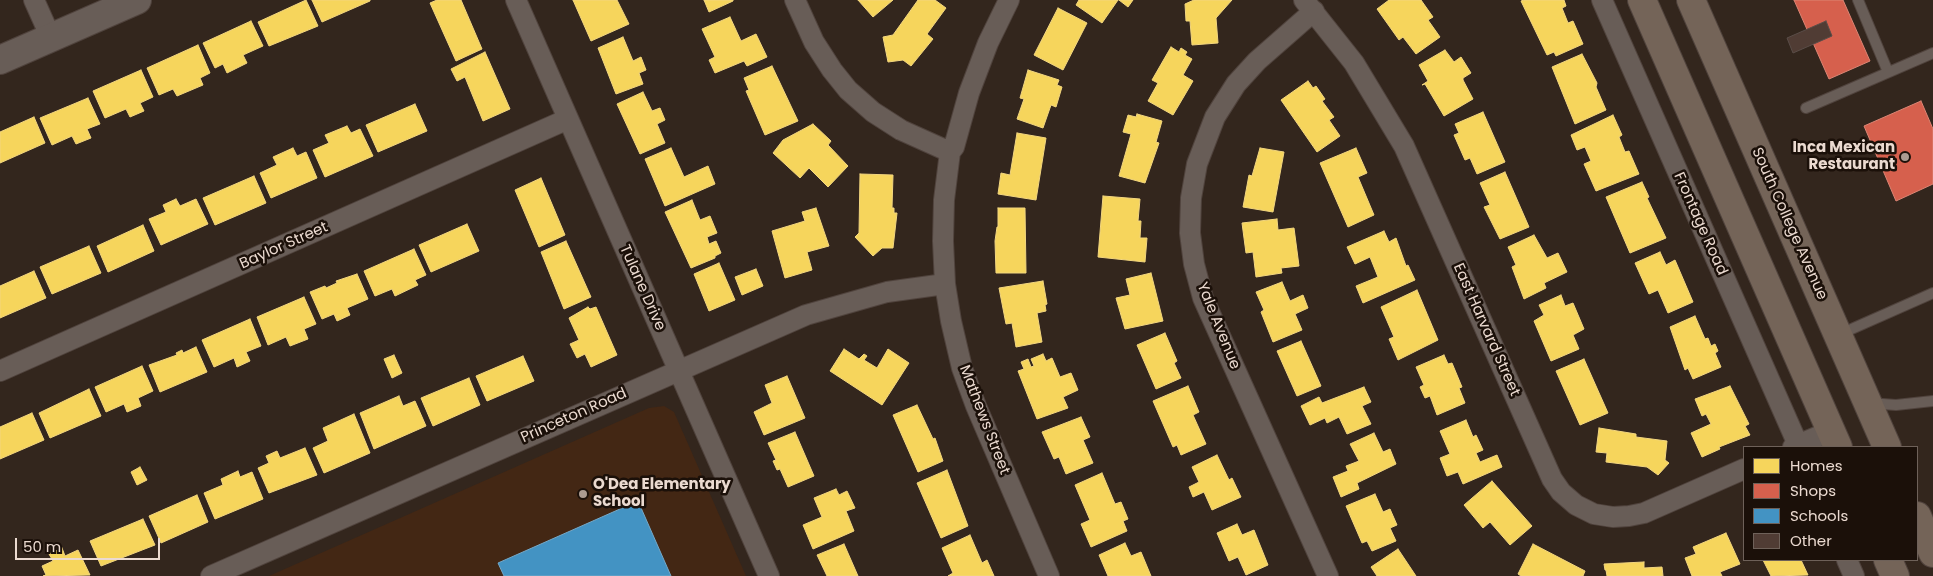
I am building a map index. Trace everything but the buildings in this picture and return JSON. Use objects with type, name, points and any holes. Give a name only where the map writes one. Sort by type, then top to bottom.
[{"type":"highway","points":[[1642,0],[1834,439]]},
{"type":"highway","name":"South College Avenue","points":[[1691,0],[1887,446]]},
{"type":"highway","points":[[1888,561],[1895,576]]},
{"type":"main road","points":[[0,60],[137,0]]},
{"type":"street","points":[[34,0],[51,38]]},
{"type":"street","name":"Tulane Drive","points":[[516,0],[769,576]]},
{"type":"street","points":[[796,0],[814,42],[848,90],[873,112],[901,130],[950,152],[954,147],[972,84],[988,43],[1009,0]]},
{"type":"street","name":"Frontage Road","points":[[1602,0],[1796,446]]},
{"type":"street","name":"East Harvard Street","points":[[1309,6],[1354,63],[1404,146],[1552,480],[1561,492],[1576,505],[1594,514],[1613,518],[1644,512],[1743,469]]},
{"type":"street","name":"Yale Avenue","points":[[1309,6],[1236,84],[1215,117],[1197,164],[1191,198],[1190,233],[1194,264],[1203,298],[1328,576]]},
{"type":"street","name":"Baylor Street","points":[[0,371],[568,118]]},
{"type":"street","name":"Mathews Street","points":[[950,152],[944,200],[943,241],[945,284],[951,321],[970,391],[1049,576]]},
{"type":"street","name":"Princeton Road","points":[[211,576],[806,315],[852,300],[887,292],[945,284]]},
{"type":"street","points":[[1801,446],[1834,439]]},
{"type":"street","points":[[1847,561],[1854,576]]},
{"type":"lane","points":[[1858,0],[1888,72]]},
{"type":"lane","points":[[1806,108],[1933,53]]},
{"type":"lane","points":[[1838,335],[1933,293]]},
{"type":"lane","points":[[1868,403],[1896,405],[1933,401]]},
{"type":"shaded area","name":"O'Dea Elementary School","points":[[664,406],[674,412],[746,576],[269,576],[649,408]]},
{"type":"place","name":"Inca Mexican Restaurant","points":[[1905,157]]},
{"type":"place","name":"O'Dea Elementary School","points":[[583,494]]}]
